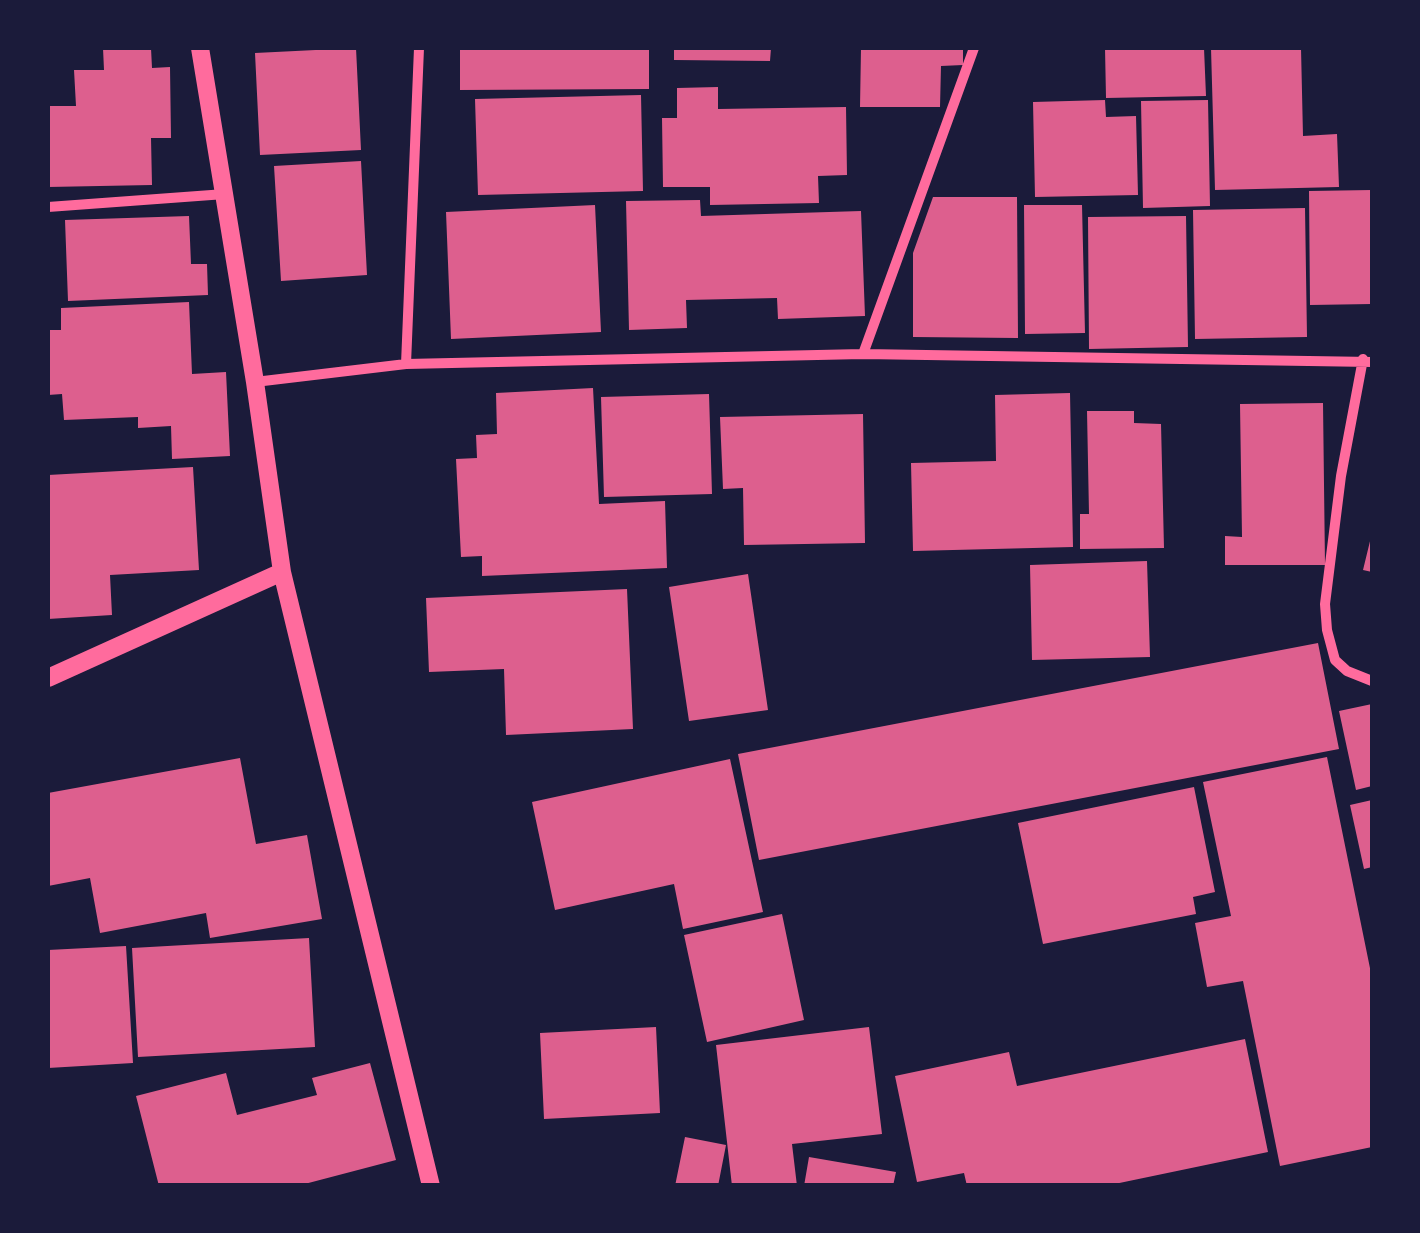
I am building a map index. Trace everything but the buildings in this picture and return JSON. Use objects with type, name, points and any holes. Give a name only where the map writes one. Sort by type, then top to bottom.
[{"type":"street","points":[[200,48],[282,572],[431,1186]]},
{"type":"street","points":[[406,364],[419,48]]},
{"type":"street","points":[[863,354],[974,48]]},
{"type":"street","points":[[48,207],[224,194]]},
{"type":"street","points":[[255,382],[406,364],[863,354],[1368,361],[1340,476],[1325,604],[1327,630],[1336,660],[1372,682]]},
{"type":"street","points":[[48,678],[282,572]]}]
